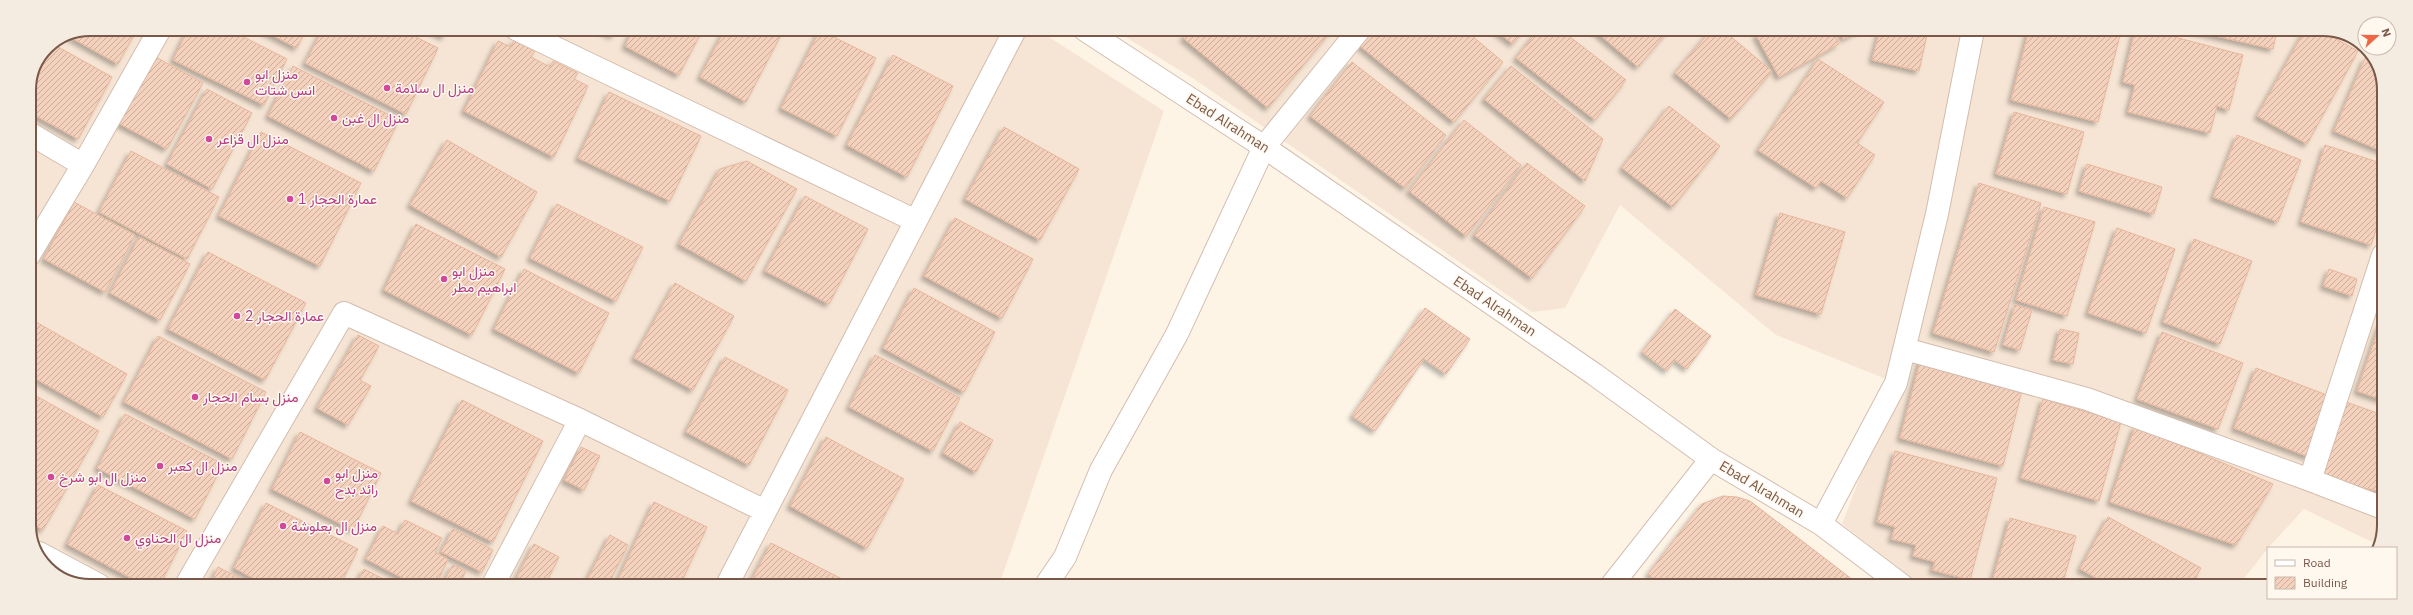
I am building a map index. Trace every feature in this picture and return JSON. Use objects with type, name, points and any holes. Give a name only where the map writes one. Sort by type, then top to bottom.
[{"type":"street","points":[[36,243],[83,165],[156,36]]},
{"type":"street","points":[[531,36],[916,221]]},
{"type":"street","points":[[730,579],[1012,36]]},
{"type":"street","name":"Ebad Alrahman","points":[[1094,36],[1264,147],[1594,374],[1711,459],[1821,524],[1894,579]]},
{"type":"street","points":[[1050,579],[1065,557],[1101,470],[1177,334],[1264,147],[1354,36]]},
{"type":"street","points":[[1821,524],[1896,383],[1937,214],[1972,36]]},
{"type":"street","points":[[36,137],[83,165]]},
{"type":"street","points":[[2310,480],[2377,273]]},
{"type":"street","points":[[189,579],[344,313],[580,420],[765,511]]},
{"type":"street","points":[[1904,349],[2087,399],[2377,506]]},
{"type":"street","points":[[496,579],[580,420]]},
{"type":"street","points":[[1616,579],[1711,459]]},
{"type":"street","points":[[46,557],[87,579]]},
{"type":"shaded area","points":[[90,36],[1047,36],[1164,111],[1001,579],[90,579],[73,576],[57,568],[49,561],[40,545],[36,528],[36,90],[40,70],[45,60],[60,45],[70,40]]},
{"type":"shaded area","points":[[1124,36],[2323,36],[2340,39],[2357,48],[2357,56],[2365,56],[2373,70],[2376,80],[2376,535],[2374,543],[2304,509],[2269,547],[2267,547],[2267,549],[2244,579],[1913,579],[1842,524],[1896,383],[1776,335],[1620,205],[1565,308],[1532,312],[1194,79]]},
{"type":"building","points":[[90,36],[133,36],[118,64],[73,39]]},
{"type":"building","name":"منزل ابو انس شتات","points":[[185,36],[242,36],[287,59],[264,105],[173,60]]},
{"type":"building","points":[[274,36],[303,36],[297,48]]},
{"type":"building","name":"منزل ال سلامة","points":[[319,36],[414,36],[438,48],[406,114],[305,63]]},
{"type":"building","points":[[630,36],[699,36],[679,75],[625,46]]},
{"type":"building","points":[[721,36],[780,36],[746,102],[700,77]]},
{"type":"building","points":[[817,36],[832,36],[876,58],[837,136],[781,108]]},
{"type":"building","points":[[1185,36],[1327,36],[1268,108],[1183,38]]},
{"type":"building","points":[[1368,36],[1472,36],[1503,62],[1454,122],[1360,46]]},
{"type":"building","points":[[1503,36],[1519,36],[1513,44]]},
{"type":"building","points":[[1533,36],[1569,36],[1626,80],[1595,120],[1516,58]]},
{"type":"building","points":[[1601,36],[1664,36],[1638,67]]},
{"type":"building","points":[[1706,36],[1730,36],[1772,71],[1731,119],[1675,73]]},
{"type":"building","points":[[1757,36],[1835,36],[1839,44],[1779,77]]},
{"type":"building","points":[[1842,36],[1849,36],[1843,39]]},
{"type":"building","points":[[1878,36],[1927,36],[1919,71],[1872,60]]},
{"type":"building","points":[[2027,36],[2120,36],[2098,122],[2011,100]]},
{"type":"building","points":[[2134,36],[2171,36],[2243,55],[2229,110],[2217,106],[2210,133],[2128,112],[2135,85],[2123,82]]},
{"type":"building","points":[[2216,36],[2276,36],[2273,49]]},
{"type":"building","points":[[2302,36],[2333,37],[2357,50],[2357,53],[2307,144],[2257,116]]},
{"type":"building","points":[[514,40],[535,51],[531,57],[550,67],[553,61],[578,73],[574,79],[588,86],[554,157],[464,111],[498,41],[511,47]]},
{"type":"building","points":[[58,47],[112,77],[78,139],[36,116],[36,90],[40,70],[45,60]]},
{"type":"building","points":[[893,55],[953,86],[907,177],[847,145]]},
{"type":"building","points":[[154,56],[203,83],[167,149],[118,123]]},
{"type":"building","points":[[2365,58],[2367,59],[2373,70],[2377,87],[2377,149],[2334,131]]},
{"type":"building","points":[[1818,59],[1884,102],[1857,143],[1875,155],[1847,198],[1821,181],[1816,188],[1758,150]]},
{"type":"building","points":[[1352,62],[1446,135],[1405,188],[1310,116]]},
{"type":"building","name":"منزل ال غبن","points":[[293,66],[399,120],[374,171],[268,116]]},
{"type":"building","points":[[1511,66],[1603,139],[1585,181],[1484,99]]},
{"type":"building","name":"منزل ال قزاعر","points":[[207,89],[252,113],[212,189],[167,164]]},
{"type":"building","points":[[609,92],[701,136],[670,201],[578,158]]},
{"type":"building","points":[[1669,106],[1720,146],[1673,207],[1622,168]]},
{"type":"building","points":[[2014,112],[2084,132],[2067,194],[1996,174]]},
{"type":"building","points":[[1464,120],[1521,165],[1466,236],[1409,191]]},
{"type":"building","points":[[1004,127],[1079,169],[1040,240],[965,199]]},
{"type":"building","name":"عمارة الحجار 1","points":[[261,132],[361,183],[320,266],[219,216]]},
{"type":"building","points":[[2237,135],[2301,160],[2278,222],[2213,197]]},
{"type":"building","points":[[447,140],[537,192],[501,257],[410,205]]},
{"type":"building","points":[[2325,145],[2377,162],[2377,227],[2371,245],[2301,222]]},
{"type":"building","points":[[131,151],[219,197],[187,259],[99,212]]},
{"type":"building","points":[[747,161],[797,189],[746,281],[679,244],[720,169]]},
{"type":"building","points":[[1527,163],[1585,206],[1532,278],[1474,235]]},
{"type":"building","points":[[2087,164],[2162,187],[2154,214],[2079,191]]},
{"type":"building","points":[[1979,183],[2041,203],[1994,352],[1933,333]]},
{"type":"building","points":[[805,196],[868,229],[829,304],[765,271]]},
{"type":"building","points":[[74,202],[135,235],[105,292],[44,259]]},
{"type":"building","points":[[557,204],[643,247],[616,301],[530,258]]},
{"type":"building","points":[[2044,207],[2095,222],[2067,316],[2016,300]]},
{"type":"building","points":[[1780,213],[1845,232],[1821,314],[1756,295]]},
{"type":"building","points":[[955,218],[1033,259],[1002,318],[924,276]]},
{"type":"building","name":"منزل ابو ابراهيم مطر","points":[[416,224],[505,269],[472,335],[384,290]]},
{"type":"building","points":[[2117,228],[2175,249],[2146,333],[2088,313]]},
{"type":"building","points":[[139,237],[190,264],[160,320],[110,293]]},
{"type":"building","points":[[2194,239],[2252,261],[2220,344],[2163,322]]},
{"type":"building","name":"عمارة الحجار 2","points":[[208,252],[306,303],[265,380],[168,329]]},
{"type":"building","points":[[524,269],[609,313],[579,373],[494,329]]},
{"type":"building","points":[[2329,269],[2357,279],[2352,296],[2323,286]]},
{"type":"building","points":[[675,283],[734,316],[693,390],[634,358]]},
{"type":"building","points":[[914,288],[995,332],[964,392],[883,348]]},
{"type":"building","points":[[2015,305],[2032,310],[2020,350],[2003,345]]},
{"type":"building","points":[[1425,308],[1470,339],[1446,374],[1424,359],[1375,431],[1352,416]]},
{"type":"building","points":[[1675,309],[1711,336],[1687,369],[1675,360],[1667,371],[1642,352]]},
{"type":"building","points":[[36,322],[127,374],[103,417],[36,379]]},
{"type":"building","points":[[2060,329],[2079,333],[2073,364],[2053,360]]},
{"type":"building","points":[[2162,332],[2243,363],[2218,429],[2137,399]]},
{"type":"building","points":[[2377,333],[2377,398],[2357,391]]},
{"type":"building","points":[[358,335],[379,346],[360,380],[371,386],[348,425],[317,408]]},
{"type":"building","name":"منزل بسام الحجار","points":[[158,336],[266,392],[232,459],[124,402]]},
{"type":"building","points":[[875,355],[960,398],[933,451],[849,407]]},
{"type":"building","points":[[725,357],[788,390],[749,465],[686,432]]},
{"type":"building","points":[[1921,358],[2023,386],[2003,466],[1900,438]]},
{"type":"building","points":[[2256,368],[2332,397],[2309,457],[2234,428]]},
{"type":"building","name":"منزل ال ابو شرخ","points":[[36,396],[99,431],[43,530],[36,526]]},
{"type":"building","points":[[2043,399],[2121,422],[2099,501],[2021,478]]},
{"type":"building","points":[[462,400],[543,441],[493,542],[411,501]]},
{"type":"building","points":[[2346,402],[2377,413],[2377,491],[2320,478]]},
{"type":"building","name":"منزل ال كعبر","points":[[125,414],[223,464],[195,519],[97,468]]},
{"type":"building","points":[[960,422],[993,440],[976,472],[943,453]]},
{"type":"building","points":[[2135,426],[2273,484],[2236,545],[2110,502]]},
{"type":"building","name":"منزل ابو رائد بدح","points":[[300,432],[381,473],[353,530],[272,489]]},
{"type":"building","points":[[826,437],[904,479],[867,548],[790,506]]},
{"type":"building","points":[[581,447],[600,456],[584,490],[564,480]]},
{"type":"building","points":[[1895,451],[1997,478],[1970,579],[1932,570],[1935,562],[1913,556],[1916,545],[1891,539],[1895,527],[1877,522]]},
{"type":"building","name":"منزل ال الحناوي","points":[[98,485],[187,531],[163,579],[133,579],[67,544]]},
{"type":"building","points":[[1723,496],[1737,497],[1750,501],[1852,579],[1654,579],[1648,574],[1702,504]]},
{"type":"building","points":[[654,502],[707,527],[683,579],[618,579]]},
{"type":"building","name":"منزل ال بعلوشة","points":[[266,503],[358,549],[343,579],[255,579],[234,568]]},
{"type":"building","points":[[2108,517],[2201,568],[2195,579],[2098,579],[2080,569]]},
{"type":"building","points":[[2010,518],[2076,536],[2064,579],[1993,579]]},
{"type":"building","points":[[405,520],[442,538],[435,552],[448,559],[439,579],[404,579],[366,559],[383,526],[398,534]]},
{"type":"building","points":[[453,529],[493,550],[482,572],[441,552]]},
{"type":"building","points":[[610,535],[628,545],[611,579],[588,578]]},
{"type":"building","points":[[771,543],[842,579],[752,579]]},
{"type":"building","points":[[534,544],[559,557],[548,579],[521,579],[517,577]]},
{"type":"building","points":[[453,565],[466,571],[462,579],[445,579]]},
{"type":"building","points":[[218,567],[241,579],[213,579]]},
{"type":"building","points":[[364,569],[383,579],[359,579]]},
{"type":"place","name":"منزل ابو انس شتات","points":[[247,82]]},
{"type":"place","name":"منزل ال سلامة","points":[[387,88]]},
{"type":"place","name":"منزل ال غبن","points":[[334,118]]},
{"type":"place","name":"منزل ال قزاعر","points":[[209,139]]},
{"type":"place","name":"عمارة الحجار 1","points":[[290,199]]},
{"type":"place","name":"منزل ابو ابراهيم مطر","points":[[444,279]]},
{"type":"place","name":"عمارة الحجار 2","points":[[237,316]]},
{"type":"place","name":"منزل بسام الحجار","points":[[195,397]]},
{"type":"place","name":"منزل ال كعبر","points":[[160,466]]},
{"type":"place","name":"منزل ال ابو شرخ","points":[[51,477]]},
{"type":"place","name":"منزل ابو رائد بدح","points":[[327,481]]},
{"type":"place","name":"منزل ال بعلوشة","points":[[283,526]]},
{"type":"place","name":"منزل ال الحناوي","points":[[127,538]]}]
